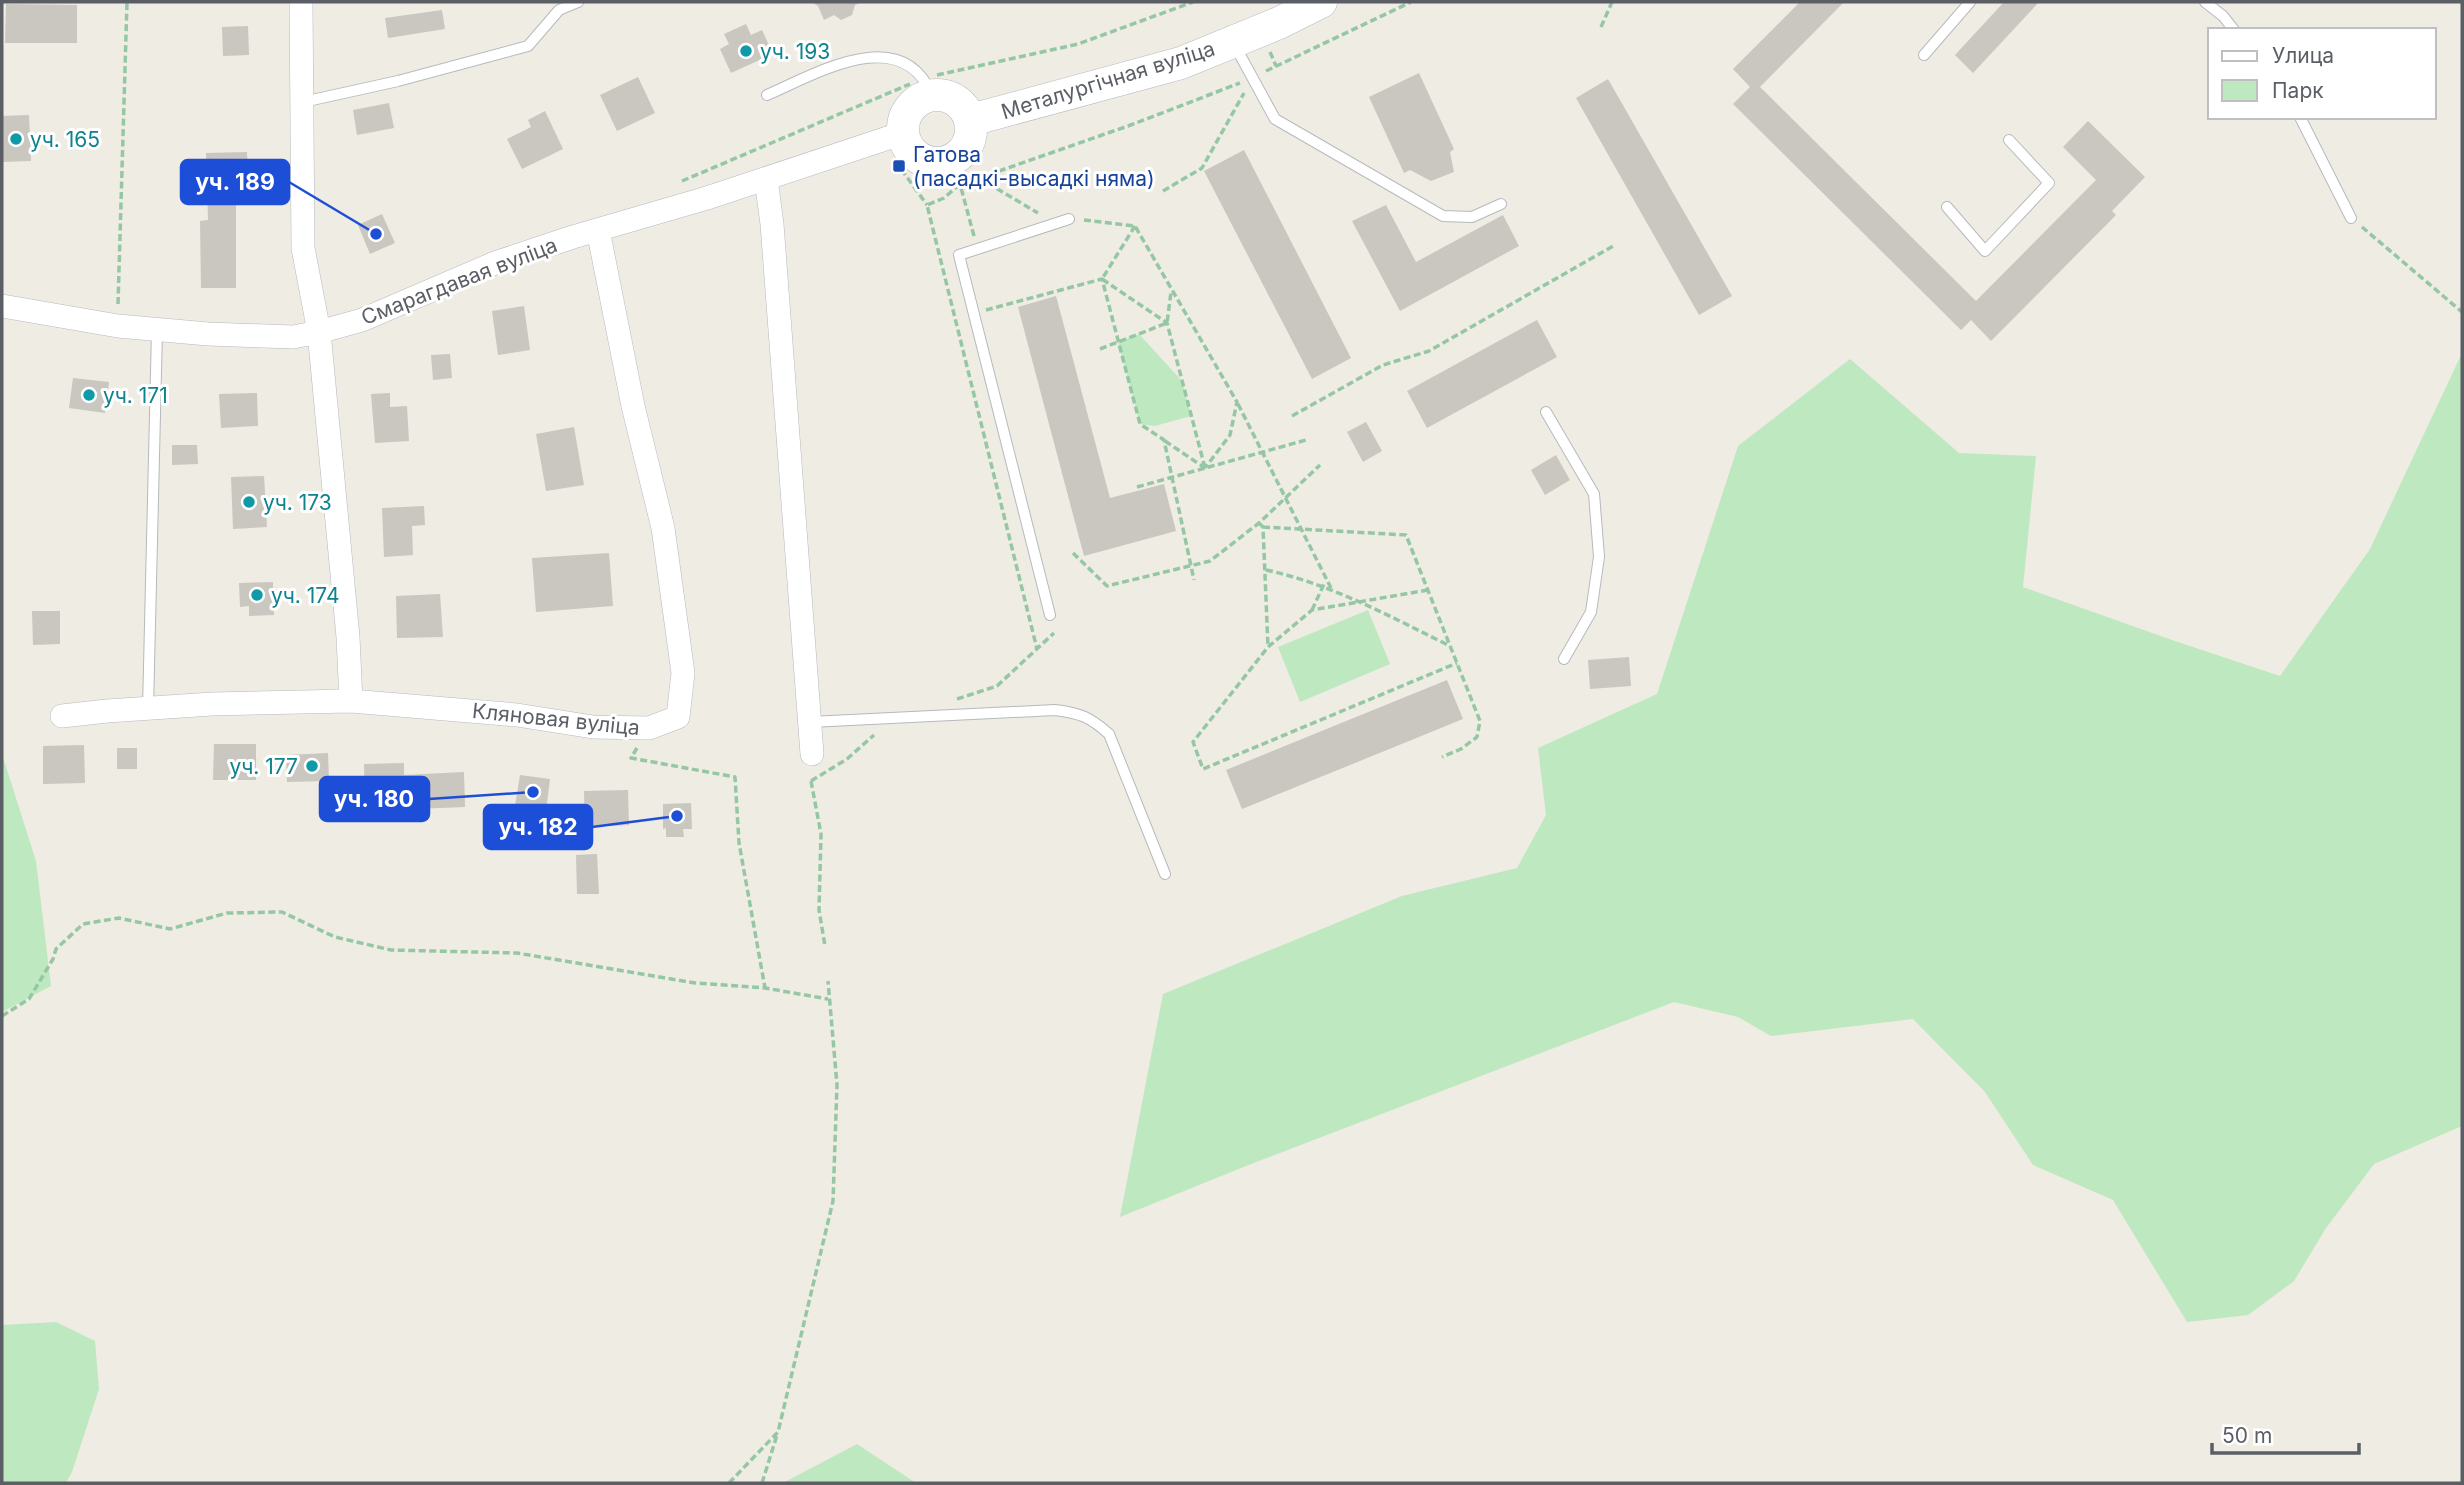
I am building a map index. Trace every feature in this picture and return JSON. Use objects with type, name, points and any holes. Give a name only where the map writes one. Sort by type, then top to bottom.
[{"type":"street","points":[[301,2],[303,248],[319,332],[328,450],[348,637],[351,701]]},
{"type":"street","name":"Металургічная вуліца","points":[[971,120],[1181,62],[1321,2]]},
{"type":"street","points":[[928,86],[956,100],[971,120],[971,135],[965,150],[954,160],[939,164],[923,161],[907,142],[907,112],[928,86]]},
{"type":"street","name":"Смарагдавая вуліца","points":[[2,306],[117,326],[293,337],[362,320],[495,263],[598,230],[766,179],[907,142]]},
{"type":"street","points":[[766,179],[772,224],[812,754]]},
{"type":"street","name":"Кляновая вуліца","points":[[62,716],[212,704],[351,701],[490,712],[593,727],[649,728],[678,718],[683,673],[663,527],[633,406],[598,230]]},
{"type":"lane","points":[[303,102],[398,81],[528,46],[559,10],[578,2]]},
{"type":"lane","points":[[1924,55],[1970,2]]},
{"type":"lane","points":[[2205,2],[2223,16],[2232,28]]},
{"type":"lane","points":[[1232,42],[1275,119],[1443,216],[1472,217],[1501,204]]},
{"type":"lane","points":[[766,95],[855,58],[890,59],[910,67],[928,86]]},
{"type":"lane","points":[[2301,119],[2351,218]]},
{"type":"lane","points":[[1947,207],[1985,251],[2049,183],[2008,140]]},
{"type":"lane","points":[[1050,615],[958,255],[1069,219]]},
{"type":"lane","points":[[148,709],[157,330]]},
{"type":"lane","points":[[1546,412],[1594,494],[1599,557],[1591,612],[1564,659]]},
{"type":"lane","points":[[810,722],[1055,710],[1080,713],[1095,721],[1109,734],[1165,874]]},
{"type":"path","points":[[117,326],[127,2]]},
{"type":"path","points":[[678,183],[928,86],[1078,44],[1193,2]]},
{"type":"path","points":[[927,205],[944,198],[960,184],[1128,126],[1252,78],[1411,2]]},
{"type":"path","points":[[1601,27],[1612,2]]},
{"type":"path","points":[[1163,191],[1202,167],[1252,78]]},
{"type":"path","points":[[907,142],[899,166],[927,205],[1037,649]]},
{"type":"path","points":[[979,178],[1042,215],[1135,226]]},
{"type":"path","points":[[960,184],[978,249]]},
{"type":"path","points":[[2351,218],[2462,312]]},
{"type":"path","points":[[973,313],[1102,279],[1135,226]]},
{"type":"path","points":[[1135,226],[1237,402],[1331,588]]},
{"type":"path","points":[[1292,416],[1383,366],[1429,351],[1615,245]]},
{"type":"path","points":[[1102,279],[1167,323]]},
{"type":"path","points":[[1102,279],[1140,424],[1205,468]]},
{"type":"path","points":[[1172,290],[1167,323],[1205,468]]},
{"type":"path","points":[[1100,349],[1167,323]]},
{"type":"path","points":[[1205,468],[1230,435],[1237,402]]},
{"type":"path","points":[[1164,440],[1194,580]]},
{"type":"path","points":[[1137,487],[1306,440]]},
{"type":"path","points":[[1073,553],[1107,586],[1210,561],[1259,523],[1320,465]]},
{"type":"path","points":[[1259,523],[1263,527],[1268,647]]},
{"type":"path","points":[[1263,527],[1406,536],[1480,721],[1477,737],[1461,749],[1442,757]]},
{"type":"path","points":[[1266,570],[1331,588],[1450,646]]},
{"type":"path","points":[[1326,579],[1312,610],[1268,647],[1193,743],[1203,769],[1457,663]]},
{"type":"path","points":[[1312,610],[1428,590]]},
{"type":"path","points":[[649,728],[631,758],[735,777],[739,843],[765,988]]},
{"type":"path","points":[[812,754],[811,781],[821,834],[819,910],[825,946]]},
{"type":"path","points":[[2,1016],[29,999],[56,950],[83,924],[119,918],[170,929],[227,913],[282,912],[335,937],[391,950],[517,953],[695,983],[765,988],[828,999]]},
{"type":"path","points":[[762,1483],[778,1432],[833,1201],[837,1085],[828,981]]},
{"type":"path","points":[[729,1483],[778,1432]]},
{"type":"green space","points":[[1139,334],[1182,381],[1191,416],[1155,426],[1140,424],[1118,342]]},
{"type":"green space","points":[[2462,353],[2462,1126],[2374,1164],[2326,1228],[2294,1281],[2248,1315],[2187,1322],[2113,1200],[2033,1165],[1985,1092],[1913,1019],[1771,1036],[1738,1017],[1674,1002],[1120,1217],[1163,994],[1402,896],[1517,868],[1546,815],[1538,748],[1657,694],[1738,446],[1850,359],[1959,453],[2036,456],[2023,587],[2280,676],[2370,549]]},
{"type":"green space","points":[[1368,610],[1390,664],[1300,702],[1278,647]]},
{"type":"green space","points":[[2,754],[36,861],[51,986],[2,1012]]},
{"type":"green space","points":[[56,1322],[95,1341],[99,1389],[72,1472],[66,1483],[2,1483],[2,1325]]},
{"type":"green space","points":[[857,1444],[916,1483],[783,1483]]},
{"type":"building","points":[[811,2],[862,2],[855,5],[852,15],[841,20],[834,15],[824,20],[818,6]]},
{"type":"building","points":[[1800,2],[1844,2],[1760,87],[1976,301],[2096,180],[2063,147],[2088,121],[2145,177],[2112,211],[2116,215],[1991,341],[1971,320],[1961,330],[1733,104],[1750,87],[1733,69]]},
{"type":"building","points":[[2004,2],[2039,2],[1973,73],[1955,55]]},
{"type":"building","points":[[6,4],[77,5],[77,43],[5,43]]},
{"type":"building","points":[[442,10],[445,29],[388,38],[385,18]]},
{"type":"building","name":"уч. 193","points":[[746,24],[751,35],[762,30],[773,54],[731,73],[720,49],[729,44],[724,34]]},
{"type":"building","points":[[248,26],[249,55],[223,56],[222,27]]},
{"type":"building","points":[[1419,73],[1454,149],[1450,152],[1454,172],[1431,181],[1410,170],[1404,173],[1369,97]]},
{"type":"building","points":[[638,77],[655,113],[617,131],[600,95]]},
{"type":"building","points":[[1608,79],[1732,296],[1699,315],[1576,98]]},
{"type":"building","points":[[389,103],[394,128],[357,135],[353,110]]},
{"type":"building","points":[[545,111],[563,149],[522,169],[507,139],[531,127],[528,120]]},
{"type":"building","name":"уч. 165","points":[[29,115],[31,161],[2,162],[2,116]]},
{"type":"building","points":[[1244,150],[1351,358],[1312,379],[1204,171]]},
{"type":"building","points":[[247,152],[249,202],[236,202],[236,288],[201,288],[200,221],[208,220],[206,153]]},
{"type":"building","points":[[1386,205],[1416,262],[1503,215],[1519,246],[1400,311],[1352,221]]},
{"type":"building","points":[[382,214],[395,243],[370,254],[358,225]]},
{"type":"building","points":[[1056,296],[1110,498],[1164,484],[1176,531],[1084,556],[1018,307]]},
{"type":"building","points":[[524,306],[530,350],[498,355],[492,311]]},
{"type":"building","points":[[1537,320],[1557,357],[1427,428],[1407,391]]},
{"type":"building","points":[[450,354],[452,378],[433,380],[431,355]]},
{"type":"building","name":"уч. 171","points":[[73,378],[109,382],[105,413],[69,408]]},
{"type":"building","points":[[257,393],[258,426],[221,428],[219,394]]},
{"type":"building","points":[[390,393],[390,407],[407,406],[409,441],[375,443],[371,394]]},
{"type":"building","points":[[1366,422],[1382,451],[1363,462],[1347,432]]},
{"type":"building","points":[[574,427],[584,485],[546,491],[536,434]]},
{"type":"building","points":[[172,445],[197,445],[198,464],[172,465]]},
{"type":"building","points":[[1556,455],[1570,480],[1545,495],[1531,470]]},
{"type":"building","name":"уч. 173","points":[[264,476],[267,527],[233,529],[231,477]]},
{"type":"building","points":[[424,506],[425,525],[412,526],[413,555],[384,557],[382,508]]},
{"type":"building","points":[[609,553],[613,606],[536,612],[532,558]]},
{"type":"building","name":"уч. 174","points":[[273,582],[274,615],[249,616],[249,606],[240,607],[239,583]]},
{"type":"building","points":[[440,594],[443,637],[397,638],[396,596]]},
{"type":"building","points":[[32,611],[60,611],[60,644],[33,645]]},
{"type":"building","points":[[1629,657],[1631,686],[1590,689],[1588,660]]},
{"type":"building","points":[[1447,680],[1463,719],[1242,809],[1226,770]]},
{"type":"building","points":[[214,744],[256,744],[256,780],[213,780]]},
{"type":"building","points":[[84,745],[85,783],[43,784],[43,746]]},
{"type":"building","points":[[117,748],[137,748],[137,769],[117,769]]},
{"type":"building","name":"уч. 177","points":[[328,753],[329,781],[287,782],[286,755]]},
{"type":"building","points":[[404,763],[404,775],[464,772],[465,807],[365,811],[364,764]]},
{"type":"building","points":[[520,775],[550,779],[546,811],[515,806]]},
{"type":"building","points":[[628,790],[629,825],[585,827],[584,791]]},
{"type":"building","points":[[691,803],[692,829],[683,829],[684,837],[666,837],[666,828],[663,829],[663,804]]},
{"type":"building","points":[[597,854],[599,894],[577,894],[576,855]]},
{"type":"place","name":"уч. 193","points":[[746,51]]},
{"type":"place","name":"уч. 165","points":[[16,139]]},
{"type":"place","name":"Гатова (пасадкі-высадкі няма)","points":[[899,166]]},
{"type":"place","name":"уч. 189","points":[[376,234]]},
{"type":"place","name":"уч. 171","points":[[89,395]]},
{"type":"place","name":"уч. 173","points":[[249,502]]},
{"type":"place","name":"уч. 174","points":[[257,595]]},
{"type":"place","name":"уч. 177","points":[[312,766]]},
{"type":"place","name":"уч. 180","points":[[533,792]]},
{"type":"place","name":"уч. 182","points":[[677,816]]}]
